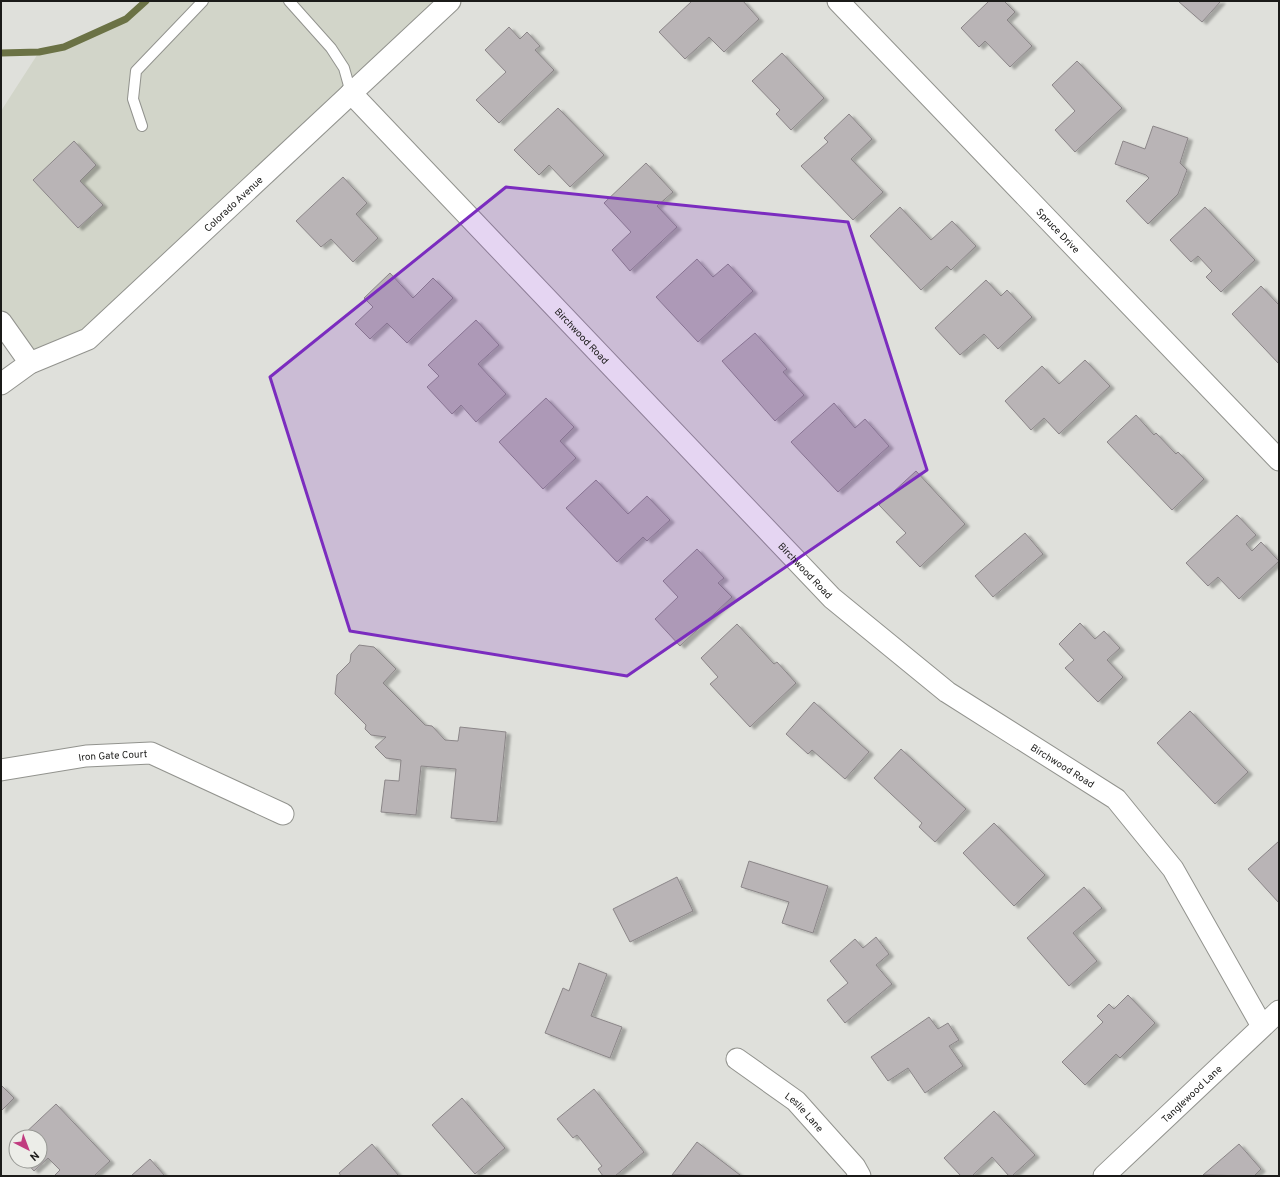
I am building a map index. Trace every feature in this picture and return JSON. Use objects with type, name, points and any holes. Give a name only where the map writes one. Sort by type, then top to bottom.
[{"type":"street","name":"Colorado Avenue","points":[[1,384],[30,363],[88,339],[450,1]]},
{"type":"street","name":"Spruce Drive","points":[[838,1],[1279,460]]},
{"type":"street","name":"Birchwood Road","points":[[351,93],[832,598],[947,692],[1116,799],[1173,869],[1262,1026]]},
{"type":"street","points":[[1,322],[30,363]]},
{"type":"street","name":"Iron Gate Court","points":[[1,770],[86,756],[151,753],[283,814]]},
{"type":"street","name":"Tanglewood Lane","points":[[1104,1176],[1279,1010]]},
{"type":"street","name":"Leslie Lane","points":[[737,1059],[796,1101],[855,1167],[860,1176]]},
{"type":"lane","points":[[142,126],[133,99],[136,71],[203,1]]},
{"type":"lane","points":[[289,1],[331,48],[344,68],[351,93]]},
{"type":"highlighted area","points":[[506,187],[848,222],[927,470],[627,676],[350,631],[270,377]]},
{"type":"shaded area","points":[[146,1],[437,1],[84,334],[17,360],[1,342],[1,111],[39,52],[64,47],[109,28],[126,19]]},
{"type":"building","points":[[692,1],[743,1],[759,19],[724,52],[709,37],[685,59],[659,32]]},
{"type":"building","points":[[989,1],[1004,1],[1015,12],[1007,20],[1032,46],[1010,67],[985,41],[979,47],[961,28]]},
{"type":"building","points":[[1178,1],[1221,1],[1202,22]]},
{"type":"building","points":[[509,27],[520,39],[527,32],[540,46],[535,50],[554,70],[499,123],[476,100],[506,72],[485,50]]},
{"type":"building","points":[[782,53],[824,98],[791,130],[776,114],[780,110],[752,81]]},
{"type":"building","points":[[1077,61],[1122,108],[1075,152],[1055,130],[1075,111],[1052,85]]},
{"type":"building","points":[[558,108],[604,155],[570,187],[549,165],[539,175],[514,150]]},
{"type":"building","points":[[849,114],[872,139],[851,159],[883,192],[853,220],[801,166],[828,142],[824,138]]},
{"type":"building","points":[[1153,126],[1188,138],[1180,163],[1187,170],[1178,194],[1148,224],[1126,201],[1149,178],[1146,175],[1115,164],[1123,141],[1145,149]]},
{"type":"building","points":[[74,141],[96,165],[80,181],[103,205],[78,228],[33,180]]},
{"type":"building","points":[[646,163],[673,192],[657,206],[677,227],[630,271],[612,250],[631,232],[604,203]]},
{"type":"building","points":[[343,177],[367,203],[356,214],[378,238],[353,262],[331,239],[321,247],[296,221]]},
{"type":"building","points":[[900,207],[931,240],[952,221],[976,246],[951,270],[947,266],[921,290],[870,236]]},
{"type":"building","points":[[1205,207],[1255,260],[1221,292],[1206,277],[1212,271],[1198,256],[1191,262],[1170,240]]},
{"type":"building","points":[[697,259],[713,277],[728,264],[753,291],[698,342],[656,297]]},
{"type":"building","points":[[390,273],[413,298],[433,278],[453,298],[407,343],[387,323],[370,339],[355,324],[373,307],[364,298]]},
{"type":"building","points":[[986,280],[1001,296],[1007,290],[1032,317],[998,349],[984,334],[960,355],[935,328]]},
{"type":"building","points":[[1261,286],[1279,305],[1279,364],[1232,314]]},
{"type":"building","points":[[476,320],[499,345],[478,364],[506,394],[476,422],[461,405],[452,414],[427,387],[439,376],[428,365]]},
{"type":"building","points":[[755,333],[787,369],[783,372],[804,395],[775,421],[722,361]]},
{"type":"building","points":[[1085,360],[1110,386],[1059,434],[1044,418],[1031,430],[1005,401],[1042,366],[1059,384]]},
{"type":"building","points":[[546,398],[574,427],[560,441],[576,458],[543,489],[499,442]]},
{"type":"building","points":[[834,403],[855,428],[865,419],[889,446],[838,492],[791,442]]},
{"type":"building","points":[[1136,415],[1154,435],[1156,433],[1176,454],[1178,452],[1204,479],[1172,510],[1107,442]]},
{"type":"building","points":[[916,471],[965,524],[920,567],[896,542],[906,533],[879,505]]},
{"type":"building","points":[[596,480],[628,514],[647,496],[670,520],[647,541],[643,537],[617,562],[566,508]]},
{"type":"building","points":[[1237,515],[1256,535],[1246,544],[1252,551],[1261,542],[1279,561],[1239,599],[1218,577],[1208,586],[1186,563]]},
{"type":"building","points":[[1025,533],[1043,554],[993,597],[975,576]]},
{"type":"building","points":[[697,549],[724,578],[718,583],[732,597],[680,646],[655,619],[678,597],[663,581]]},
{"type":"building","points":[[1080,623],[1095,639],[1104,631],[1120,648],[1107,660],[1123,677],[1098,702],[1065,668],[1074,660],[1059,644]]},
{"type":"building","points":[[737,624],[774,664],[777,662],[796,683],[750,727],[710,684],[718,677],[701,658]]},
{"type":"building","points":[[359,645],[374,647],[396,669],[383,683],[425,725],[432,726],[445,740],[458,741],[460,727],[506,732],[497,822],[451,818],[456,769],[421,766],[416,815],[381,812],[385,780],[399,781],[401,760],[386,758],[375,747],[386,737],[371,735],[365,729],[366,725],[335,694],[337,675],[350,662],[351,654]]},
{"type":"building","points":[[814,702],[869,752],[845,779],[812,750],[808,754],[786,734]]},
{"type":"building","points":[[1190,711],[1248,772],[1215,804],[1157,743]]},
{"type":"building","points":[[901,749],[966,809],[935,842],[919,827],[922,823],[874,778]]},
{"type":"building","points":[[994,823],[1045,875],[1014,906],[963,853]]},
{"type":"building","points":[[1279,841],[1279,903],[1248,869]]},
{"type":"building","points":[[749,861],[828,886],[813,933],[782,923],[789,902],[741,887]]},
{"type":"building","points":[[677,877],[693,911],[630,942],[613,909]]},
{"type":"building","points":[[1084,887],[1102,908],[1073,933],[1097,961],[1069,986],[1027,938]]},
{"type":"building","points":[[876,937],[889,954],[876,965],[892,984],[845,1023],[827,1000],[848,983],[830,961],[855,939],[863,948]]},
{"type":"building","points":[[579,963],[607,974],[591,1016],[622,1027],[610,1058],[545,1033],[563,988],[569,991]]},
{"type":"building","points":[[1128,995],[1155,1023],[1120,1058],[1116,1054],[1085,1085],[1062,1062],[1103,1022],[1097,1016],[1109,1004],[1114,1009]]},
{"type":"building","points":[[929,1017],[938,1029],[948,1023],[959,1040],[949,1046],[963,1066],[925,1093],[908,1068],[888,1081],[871,1057]]},
{"type":"building","points":[[1,1085],[14,1098],[1,1111]]},
{"type":"building","points":[[594,1089],[644,1152],[615,1176],[603,1176],[598,1169],[602,1166],[577,1135],[573,1138],[557,1119]]},
{"type":"building","points":[[462,1098],[505,1148],[475,1174],[432,1125]]},
{"type":"building","points":[[56,1104],[110,1161],[94,1176],[54,1176],[60,1170],[48,1158],[48,1129],[29,1129]]},
{"type":"building","points":[[994,1111],[1035,1155],[1012,1176],[1009,1176],[992,1157],[972,1176],[961,1176],[944,1158]]},
{"type":"building","points":[[697,1142],[740,1175],[740,1176],[672,1175]]},
{"type":"building","points":[[372,1144],[399,1176],[341,1176],[339,1173]]},
{"type":"building","points":[[1239,1144],[1261,1169],[1254,1176],[1203,1175]]},
{"type":"building","points":[[150,1159],[165,1176],[131,1176]]},
{"type":"waterway","points":[[1,53],[39,52],[64,47],[126,19],[146,1]]}]
